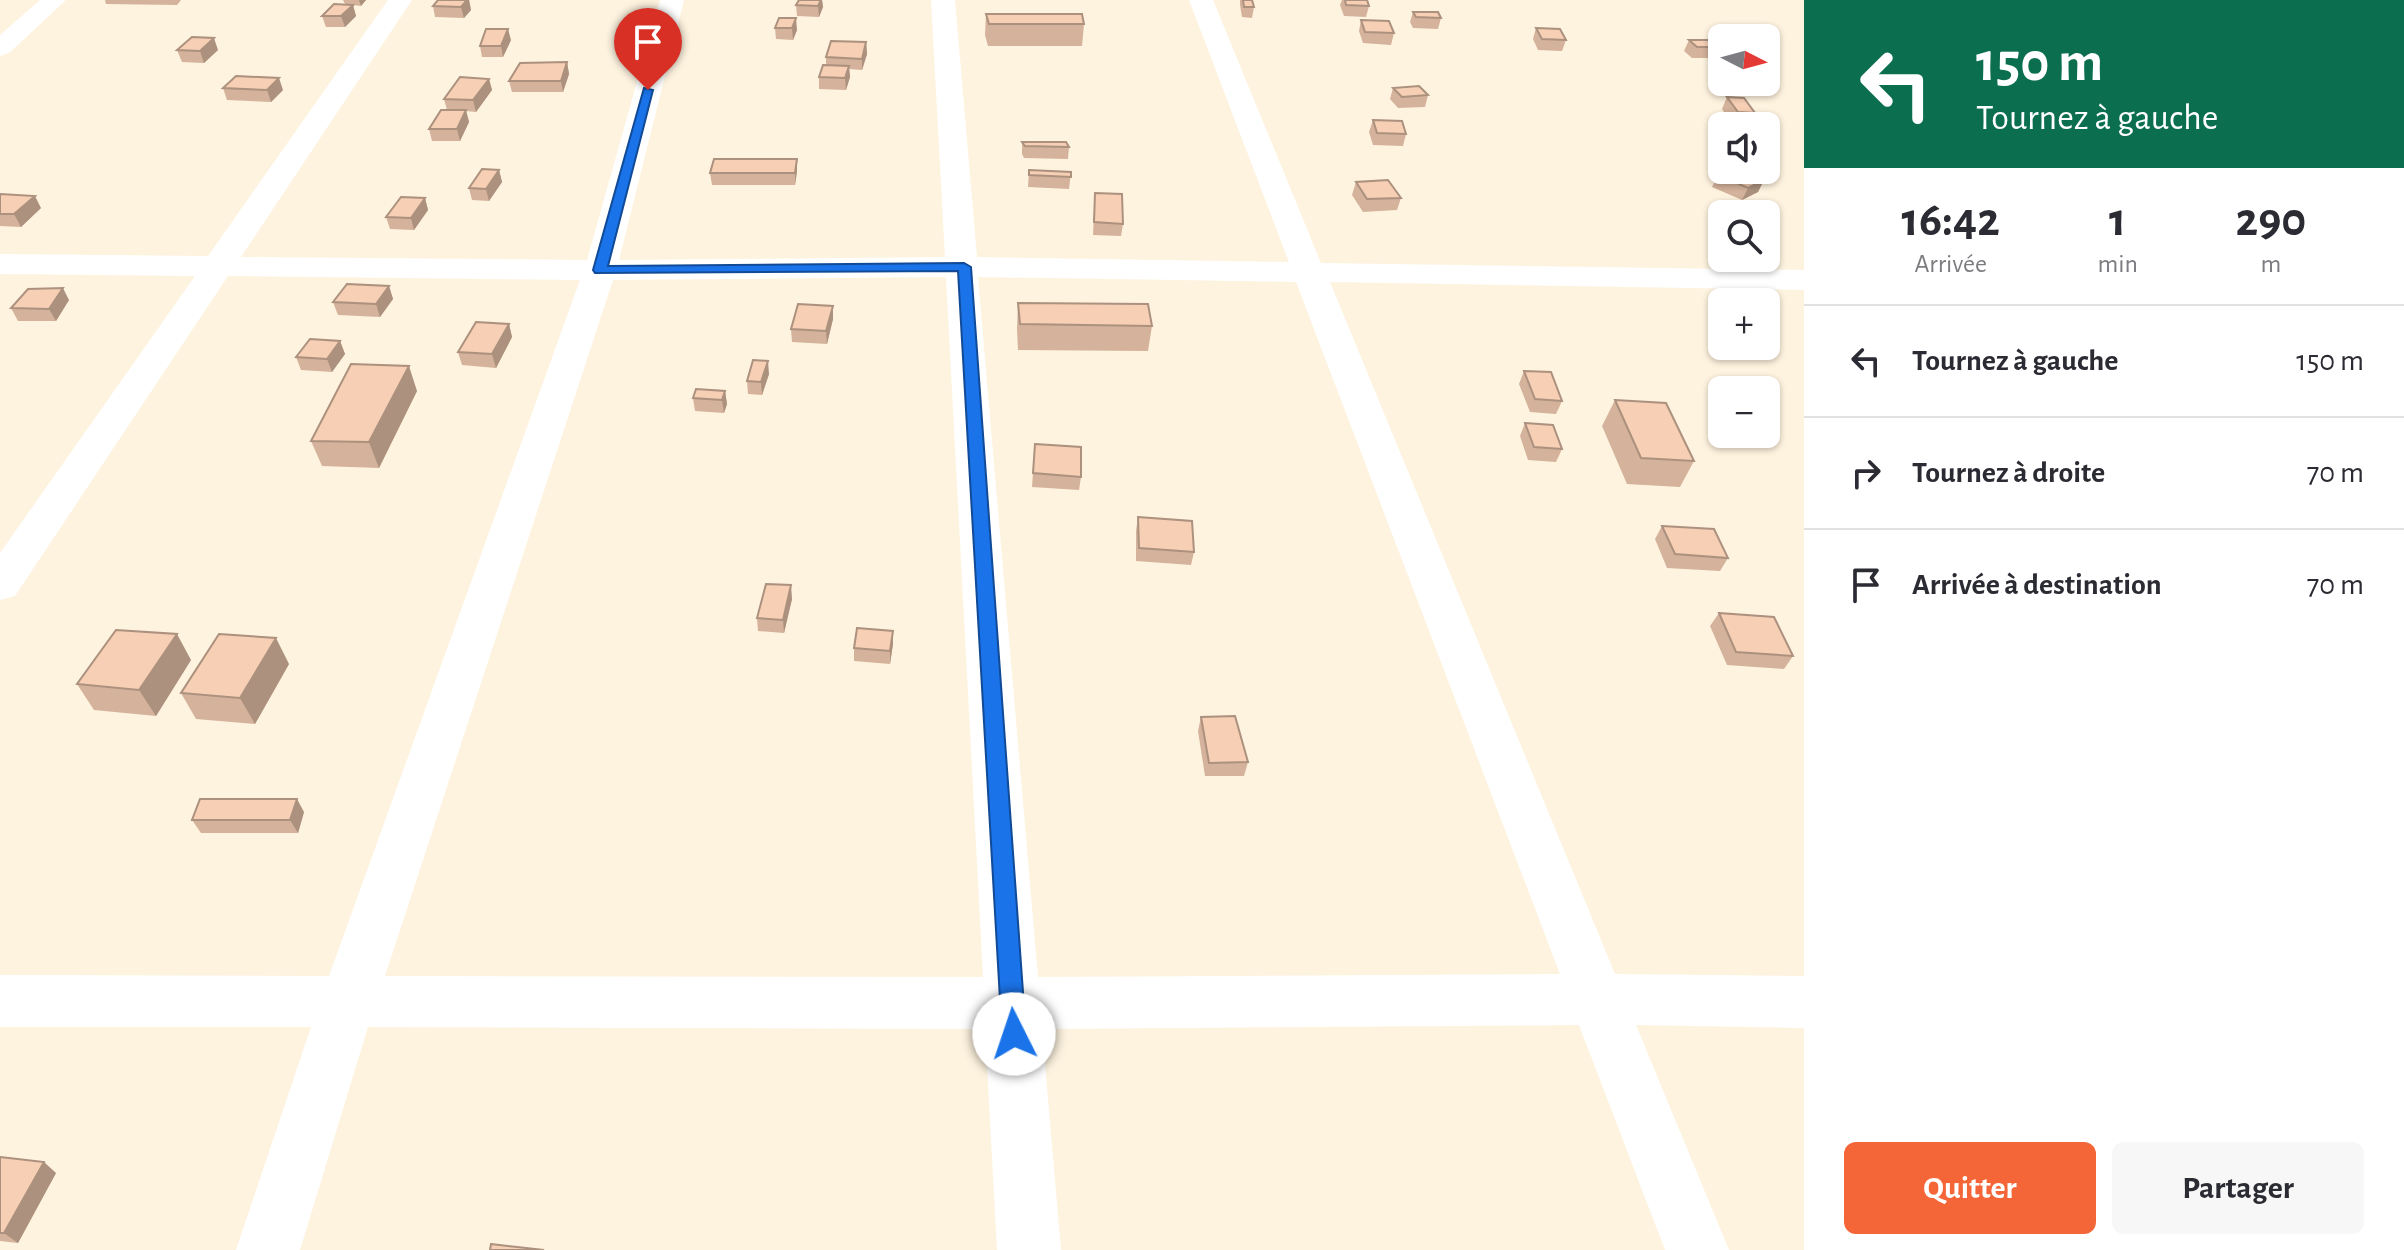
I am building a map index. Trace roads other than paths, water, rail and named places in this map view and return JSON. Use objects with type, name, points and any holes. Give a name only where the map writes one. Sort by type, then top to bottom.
[{"type":"street","points":[[0,48],[54,0]]},
{"type":"street","points":[[0,585],[400,0]]},
{"type":"street","points":[[268,1250],[348,1002],[600,270],[672,0]]},
{"type":"street","points":[[943,0],[964,267],[1029,1250]]},
{"type":"street","points":[[1201,0],[1697,1250]]},
{"type":"street","points":[[0,264],[600,270],[964,267],[1804,280]]},
{"type":"street","points":[[0,1001],[1012,1003],[1598,999],[1804,1002]]}]
